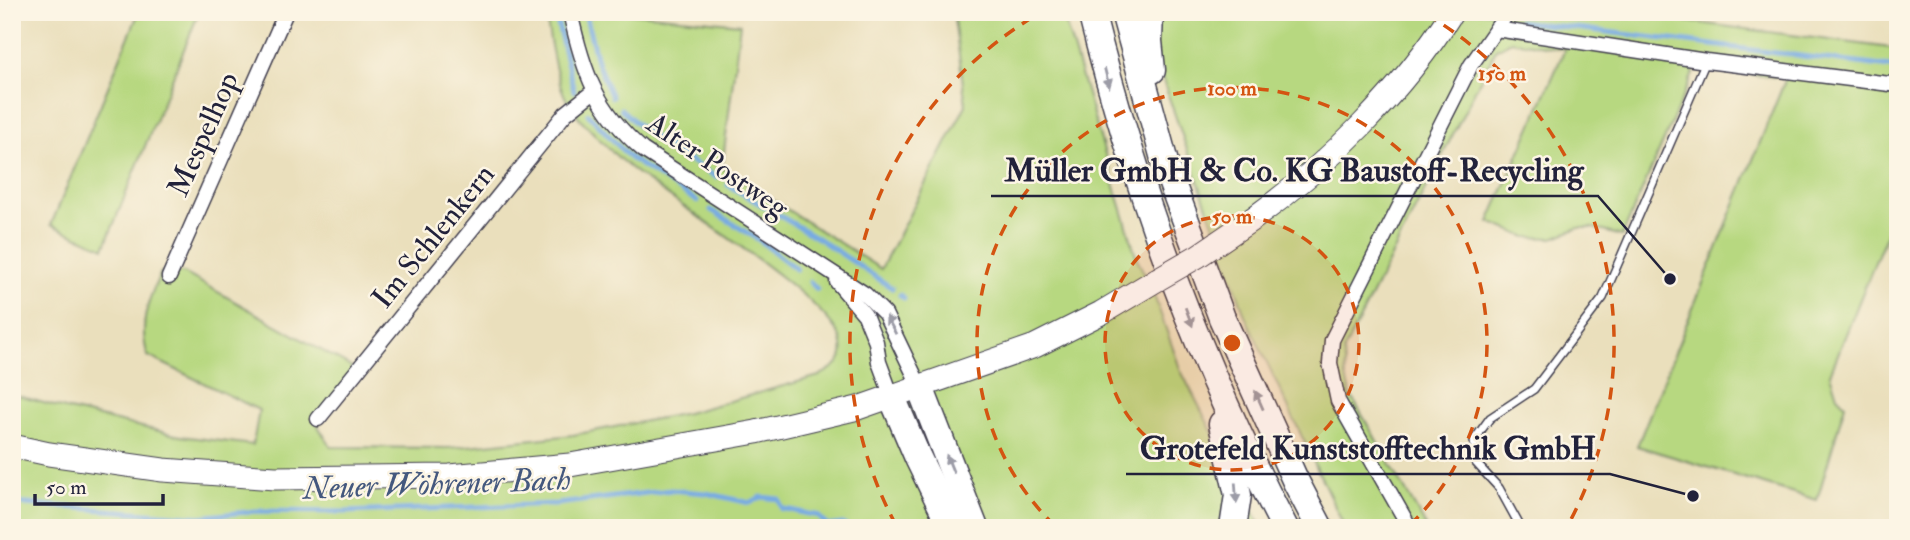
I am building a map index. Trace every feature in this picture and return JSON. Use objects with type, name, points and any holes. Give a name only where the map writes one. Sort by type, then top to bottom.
[{"type":"highway","points":[[1091,12],[1112,97],[1142,195],[1212,378],[1285,528]]},
{"type":"highway","points":[[1124,12],[1167,170],[1222,318],[1296,482],[1320,528]]},
{"type":"highway","points":[[1150,12],[1149,41],[1160,141]]},
{"type":"highway","points":[[1212,378],[1238,495],[1233,528]]},
{"type":"highway","points":[[920,387],[975,528]]},
{"type":"highway","points":[[892,397],[952,528]]},
{"type":"main road","points":[[12,446],[163,470],[275,478],[450,476],[570,465],[744,435],[809,421],[892,397],[1035,346],[1101,313],[1198,257],[1291,192],[1367,119],[1416,61],[1452,12]]},
{"type":"street","name":"Mespelhop","points":[[169,277],[286,12]]},
{"type":"street","name":"Alter Postweg","points":[[570,12],[584,67],[594,91],[621,132],[643,150],[865,294],[885,313],[920,387]]},
{"type":"street","points":[[1410,528],[1338,401],[1330,363],[1332,341],[1471,65],[1508,12]]},
{"type":"street","points":[[1496,29],[1706,61],[1898,85]]},
{"type":"street","name":"Im Schlenkern","points":[[318,419],[565,114],[594,91]]},
{"type":"street","name":"Alter Postweg","points":[[825,268],[865,315],[892,397]]},
{"type":"lane","points":[[1521,528],[1499,488],[1476,463],[1474,440],[1490,418],[1534,388],[1603,298],[1706,61]]},
{"type":"green space","points":[[139,12],[199,12],[104,248],[51,225]]},
{"type":"green space","points":[[545,12],[620,12],[740,24],[722,168],[881,269],[966,105],[953,12],[1062,12],[1137,259],[1151,287],[1181,371],[1262,528],[12,528],[12,394],[180,436],[253,445],[259,410],[148,356],[144,324],[161,272],[184,273],[360,372],[318,426],[331,447],[449,448],[573,435],[687,413],[819,376],[835,366],[841,358],[841,340],[829,321],[807,299],[745,250],[628,166],[572,109],[561,88]]},
{"type":"green space","points":[[1145,12],[1615,12],[1898,49],[1898,205],[1830,374],[1837,396],[1845,404],[1817,500],[1637,446],[1786,78],[1695,69],[1622,236],[1593,228],[1578,228],[1553,238],[1526,237],[1489,222],[1565,49],[1511,41],[1496,49],[1344,350],[1350,394],[1427,528],[1345,528],[1246,318],[1153,52]]},
{"type":"waterway","points":[[555,12],[574,91]]},
{"type":"waterway","points":[[585,12],[598,65],[612,97]]},
{"type":"waterway","points":[[1519,21],[1898,68]]},
{"type":"waterway","points":[[621,109],[647,133],[716,177]]},
{"type":"waterway","points":[[588,114],[631,159],[697,201]]},
{"type":"waterway","points":[[728,185],[819,239],[892,288]]},
{"type":"waterway","points":[[711,210],[759,240],[796,269]]},
{"type":"waterway","points":[[810,282],[817,289]]},
{"type":"waterway","points":[[900,295],[904,298]]},
{"type":"waterway","name":"Neuer Wöhrener Bach","points":[[12,503],[199,517],[256,511],[344,512],[557,504],[671,490],[706,493],[750,503],[761,497],[779,499],[782,509],[817,515],[828,526],[843,524],[849,528]]},
{"type":"place","name":"Müller GmbH & Co. KG Baustoff-Recycling","points":[[1670,279]]},
{"type":"place","name":"Grotefeld Kunststofftechnik GmbH","points":[[1693,496]]}]
